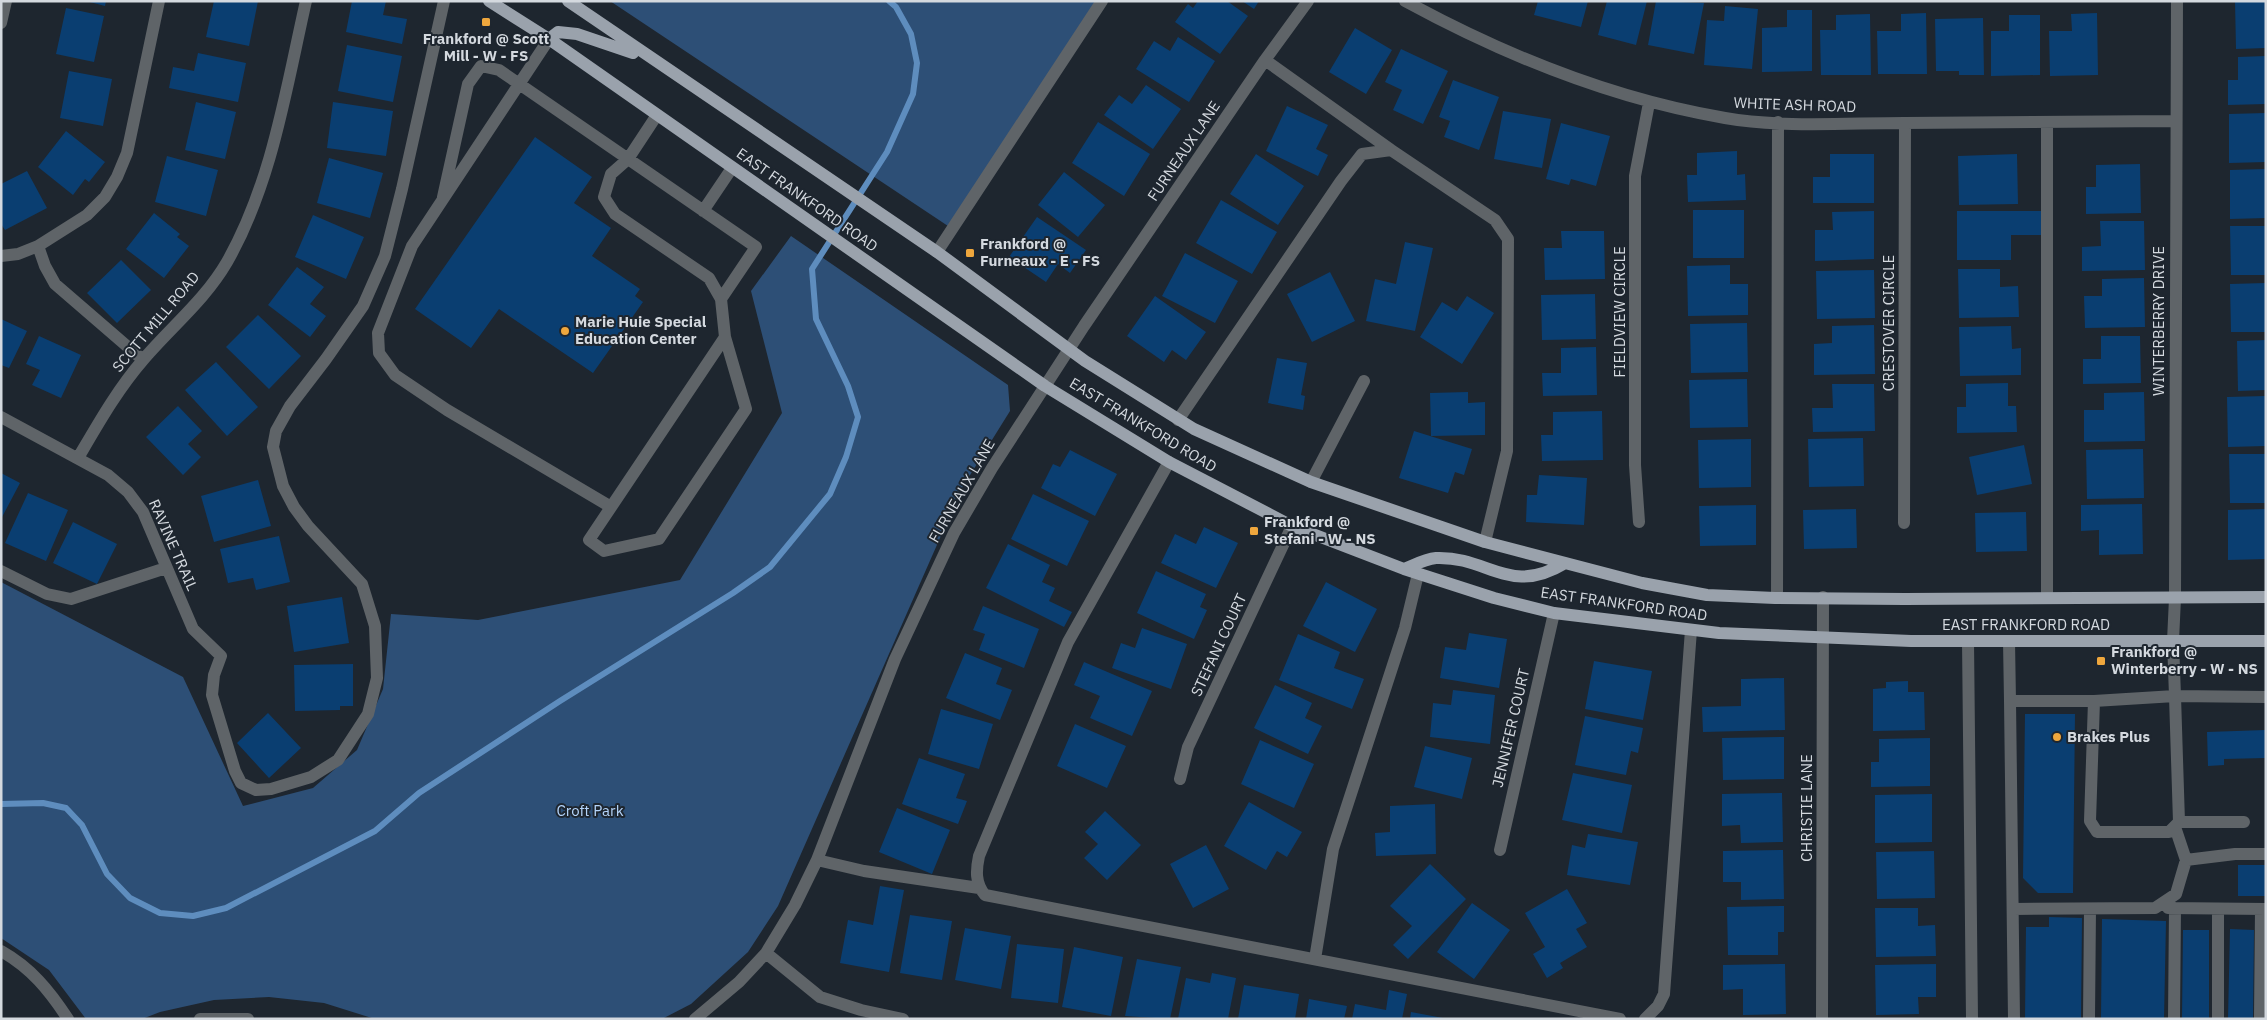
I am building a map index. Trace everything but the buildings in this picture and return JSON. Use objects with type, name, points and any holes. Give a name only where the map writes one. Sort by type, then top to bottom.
[{"type":"main road","name":"EAST FRANKFORD ROAD","points":[[489,1],[549,39],[1045,386],[1169,462],[1292,526],[1404,569],[1494,598],[1554,613],[1691,630],[1824,638],[1968,641],[2266,641]]},
{"type":"main road","name":"EAST FRANKFORD ROAD","points":[[568,1],[938,252],[1070,350],[1178,420],[1194,430],[1311,482],[1485,542],[1642,583],[1707,595],[1776,598],[2266,597]]},
{"type":"main road","points":[[549,39],[558,32],[577,34],[608,43],[656,62]]},
{"type":"main road","points":[[1404,569],[1427,559],[1438,558],[1484,568],[1507,576],[1527,577],[1548,573],[1565,563]]},
{"type":"street","points":[[1,23],[6,1]]},
{"type":"street","points":[[1,256],[18,254],[38,246],[87,215],[105,197],[128,153],[159,1]]},
{"type":"street","name":"SCOTT MILL ROAD","points":[[78,458],[108,406],[143,360],[192,309],[226,263],[250,215],[270,156],[306,1]]},
{"type":"street","name":"RAVINE TRAIL","points":[[1,417],[108,475],[128,492],[143,512],[193,629],[222,656],[214,675],[212,695],[235,771],[242,783],[256,790],[271,789],[311,777],[338,760],[368,714],[378,678],[375,626],[362,584],[308,526],[294,507],[283,486],[272,447],[276,431],[290,406],[363,306],[385,256],[444,1]]},
{"type":"street","points":[[938,252],[1102,1]]},
{"type":"street","name":"FURNEAUX LANE","points":[[695,1019],[739,982],[766,953],[795,905],[817,860],[896,659],[954,533],[1045,386],[1265,60],[1308,1]]},
{"type":"street","name":"WHITE ASH ROAD","points":[[1405,1],[1464,34],[1549,70],[1649,103],[1728,119],[1803,124],[2175,121]]},
{"type":"street","name":"WINTERBERRY DRIVE","points":[[2177,1],[2175,121],[2175,598],[2173,641],[2177,825],[2186,860]]},
{"type":"street","points":[[549,39],[518,83],[412,246],[378,333],[379,353],[395,375],[447,410],[611,507]]},
{"type":"street","points":[[1265,60],[1494,220],[1508,239],[1507,451],[1485,542]]},
{"type":"street","points":[[443,197],[468,84],[481,66],[499,70],[756,247],[721,299]]},
{"type":"street","name":"FIELDVIEW CIRCLE","points":[[1638,522],[1635,465],[1635,176],[1649,103]]},
{"type":"street","points":[[657,115],[628,159],[611,174],[604,197],[616,214],[709,278],[721,299],[726,337],[746,409],[659,538],[604,551],[588,540],[726,337]]},
{"type":"street","points":[[1776,598],[1778,122]]},
{"type":"street","points":[[2047,122],[2047,598]]},
{"type":"street","name":"CRESTOVER CIRCLE","points":[[1904,523],[1905,123]]},
{"type":"street","points":[[1178,420],[1340,181],[1362,154],[1392,150]]},
{"type":"street","points":[[703,210],[732,168]]},
{"type":"street","points":[[38,246],[45,266],[55,284],[143,360]]},
{"type":"street","points":[[1311,482],[1364,381]]},
{"type":"street","points":[[1169,462],[1068,642],[979,856],[976,867],[979,888],[985,895],[1620,1019]]},
{"type":"street","name":"STEFANI COURT","points":[[1180,779],[1188,747],[1292,526]]},
{"type":"street","points":[[1,571],[47,594],[71,598],[166,568]]},
{"type":"street","points":[[1315,959],[1333,849],[1405,628],[1418,574]]},
{"type":"street","name":"CHRISTIE LANE","points":[[1822,1019],[1823,597]]},
{"type":"street","name":"JENNIFER COURT","points":[[1500,850],[1554,613]]},
{"type":"street","points":[[1645,1019],[1658,1006],[1664,994],[1691,630]]},
{"type":"street","points":[[1968,641],[1972,1019]]},
{"type":"street","points":[[2009,641],[2014,1019]]},
{"type":"street","points":[[2010,701],[2094,701],[2175,696],[2266,697]]},
{"type":"street","points":[[2094,701],[2090,822],[2097,832],[2169,832],[2177,825],[2244,822]]},
{"type":"street","points":[[2155,908],[2176,894],[2186,860],[2235,854],[2266,854]]},
{"type":"street","points":[[817,860],[864,871],[979,888]]},
{"type":"street","points":[[2174,1019],[2175,908]]},
{"type":"street","points":[[2013,909],[2263,909],[2260,1019]]},
{"type":"street","points":[[2089,1019],[2090,909]]},
{"type":"street","points":[[2218,909],[2218,1019]]},
{"type":"street","points":[[1,951],[18,961],[37,977],[68,1019]]},
{"type":"street","points":[[766,953],[820,997],[861,1010],[903,1019]]},
{"type":"street","points":[[200,1019],[248,1019]]},
{"type":"green space","points":[[610,1],[1098,1],[948,226]]},
{"type":"green space","name":"Croft Park","points":[[791,236],[1008,385],[1010,411],[962,488],[778,906],[748,952],[691,1004],[662,1019],[375,1019],[324,1003],[269,997],[214,1000],[160,1012],[142,1019],[86,1019],[49,970],[1,938],[1,582],[183,677],[243,806],[313,788],[357,750],[383,689],[391,614],[478,620],[680,580],[782,413],[751,291]]},
{"type":"waterway","points":[[1,804],[43,803],[66,808],[82,825],[107,874],[130,898],[160,913],[193,916],[226,908],[375,831],[419,793],[560,701],[733,593],[770,567],[830,494],[846,457],[858,417],[848,386],[816,319],[812,269],[887,152],[913,94],[917,63],[911,34],[896,7],[889,1]]},
{"type":"place","name":"Frankford @ Scott Mill - W - FS","points":[[486,22]]},
{"type":"place","name":"Frankford @ Furneaux - E - FS","points":[[970,253]]},
{"type":"place","name":"Marie Huie Special Education Center","points":[[565,331]]},
{"type":"place","name":"Frankford @ Stefani - W - NS","points":[[1254,531]]},
{"type":"place","name":"Frankford @ Winterberry - W - NS","points":[[2101,661]]},
{"type":"place","name":"Brakes Plus","points":[[2057,737]]}]
